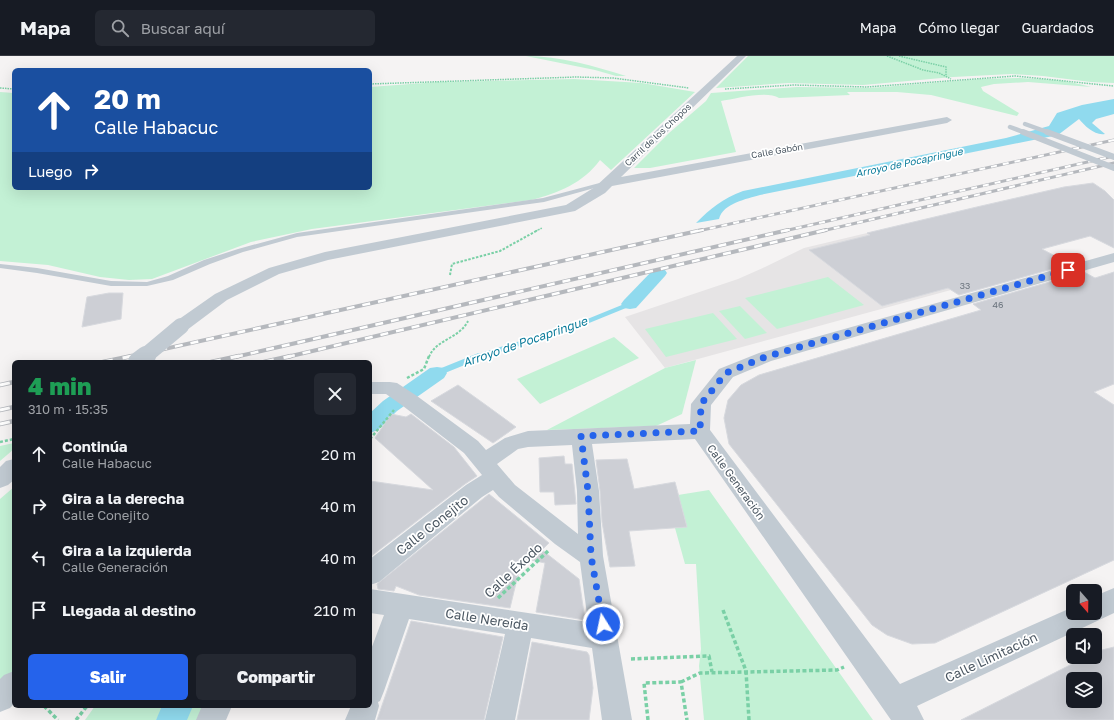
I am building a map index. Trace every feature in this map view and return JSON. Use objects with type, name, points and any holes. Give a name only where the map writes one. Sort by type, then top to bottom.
[{"type":"street","name":"Carril de los Chopos","points":[[140,360],[181,326],[221,297],[274,271],[324,256],[570,208],[600,190],[742,56]]},
{"type":"street","name":"Calle Gabón","points":[[607,183],[947,120]]},
{"type":"street","points":[[700,431],[701,404],[726,373],[765,357],[1114,257]]},
{"type":"street","points":[[372,388],[402,396],[471,447],[507,491],[563,537],[591,556]]},
{"type":"street","name":"Calle Conejito","points":[[372,572],[474,491],[512,443],[528,440],[581,436],[700,431]]},
{"type":"street","name":"Calle Generación","points":[[700,431],[902,711]]},
{"type":"street","points":[[581,436],[588,491],[591,556],[618,720]]},
{"type":"street","points":[[0,479],[12,469]]},
{"type":"street","name":"Calle Nereida","points":[[372,600],[520,625],[607,648]]},
{"type":"street","points":[[372,685],[400,606]]},
{"type":"street","name":"Calle Limitación","points":[[902,711],[1103,608]]},
{"type":"street","points":[[500,720],[520,625]]},
{"type":"street","points":[[0,698],[12,687]]},
{"type":"street","points":[[211,720],[217,708]]},
{"type":"street","points":[[360,720],[364,708]]},
{"type":"lane","points":[[1025,124],[1114,157]]},
{"type":"lane","points":[[1010,127],[1114,168]]},
{"type":"lane","points":[[0,266],[46,271],[123,285],[149,284],[173,277],[206,262],[246,248],[297,235],[544,200],[607,183]]},
{"type":"path","points":[[887,56],[946,76],[951,80]]},
{"type":"path","points":[[898,56],[946,67],[946,76]]},
{"type":"path","points":[[1095,85],[1114,86]]},
{"type":"path","points":[[0,88],[12,89]]},
{"type":"path","points":[[372,437],[424,369],[432,349],[464,328],[468,321]]},
{"type":"path","points":[[0,442],[12,439]]},
{"type":"path","name":"Calle Éxodo","points":[[477,618],[563,537]]},
{"type":"path","points":[[723,610],[746,671],[749,720]]},
{"type":"path","points":[[607,648],[709,656],[712,672]]},
{"type":"path","points":[[648,720],[644,683],[681,682],[700,673],[712,672],[837,670],[864,658]]},
{"type":"path","points":[[681,682],[687,720]]},
{"type":"path","points":[[46,708],[58,720]]},
{"type":"path","points":[[76,720],[85,708]]},
{"type":"shaded area","points":[[867,233],[951,290],[665,368],[625,317],[738,279],[804,248]]},
{"type":"green space","points":[[526,56],[539,56],[589,65],[626,76],[616,76],[595,70]]},
{"type":"green space","points":[[748,56],[1114,56],[1114,83],[1011,74],[953,77],[863,85],[788,83],[716,88]]},
{"type":"green space","points":[[1019,78],[1064,81],[1091,87],[1028,82],[994,84],[981,87],[983,91],[1019,113],[1017,116],[931,95],[897,92],[847,92],[850,95],[779,98],[767,95],[742,97],[721,101],[736,152],[650,168],[634,168],[669,133],[706,101],[711,93],[797,87],[870,88],[982,79]]},
{"type":"green space","points":[[574,79],[642,83],[695,92],[611,170],[600,160],[586,175],[570,186],[531,200],[312,229],[251,242],[152,279],[129,280],[100,277],[48,265],[0,261],[0,92],[12,93],[12,190],[372,190],[372,87],[438,82]]},
{"type":"green space","points":[[828,277],[864,305],[777,329],[745,298]]},
{"type":"green space","points":[[740,306],[767,333],[745,339],[719,311]]},
{"type":"green space","points":[[713,313],[737,339],[666,357],[645,329]]},
{"type":"green space","points":[[614,337],[639,358],[540,404],[517,379]]},
{"type":"green space","points":[[696,360],[682,414],[656,426],[547,430],[665,368]]},
{"type":"green space","points":[[12,443],[12,451],[0,461],[0,446]]},
{"type":"green space","points":[[12,489],[12,674],[0,686],[0,499]]},
{"type":"green space","points":[[709,490],[873,720],[704,720],[699,666],[701,649],[696,564],[685,564],[675,528],[687,527],[678,495]]},
{"type":"green space","points":[[94,708],[163,708],[156,720],[85,720]]},
{"type":"green space","points":[[189,708],[207,708],[201,720],[182,720]]},
{"type":"water","points":[[1114,99],[1114,114],[1096,119],[1092,123],[1105,134],[1094,132],[1079,119],[1058,135],[760,195],[730,205],[721,214],[719,219],[696,223],[717,204],[743,191],[1006,138],[1049,126],[1057,113],[1082,105]]},
{"type":"building","points":[[1093,183],[1105,191],[1114,200],[1114,248],[1090,236],[1042,249],[1070,264],[959,295],[948,288],[882,306],[809,250],[870,235],[867,233],[981,206],[1064,187]]},
{"type":"building","points":[[1084,272],[1095,278],[1114,272],[1114,384],[1094,392],[1114,405],[1114,560],[935,643],[912,644],[887,635],[872,625],[729,444],[724,418],[728,400],[741,385],[759,375],[981,310],[973,304]]},
{"type":"building","points":[[109,293],[123,293],[121,319],[82,327],[87,297]]},
{"type":"building","points":[[458,385],[516,427],[493,443],[431,401]]},
{"type":"building","points":[[391,414],[406,417],[411,414],[454,447],[477,476],[372,555],[372,481],[433,490],[375,438]]},
{"type":"building","points":[[564,456],[565,464],[572,464],[576,504],[555,505],[554,492],[540,492],[539,458]]},
{"type":"building","points":[[627,459],[634,489],[675,482],[687,527],[629,531],[635,566],[610,567],[602,522],[596,460]]},
{"type":"building","points":[[489,494],[549,543],[542,550],[579,579],[585,620],[536,612],[545,563],[522,558],[510,608],[419,595],[396,586],[394,591],[378,589],[377,584]]},
{"type":"building","points":[[411,621],[503,637],[484,720],[377,720]]},
{"type":"building","points":[[532,642],[587,652],[589,655],[593,688],[589,720],[517,720]]},
{"type":"building","points":[[1114,647],[1114,720],[961,720],[1072,664],[1102,664],[1102,650]]},
{"type":"waterway","name":"Arroyo de Pocapringue","points":[[630,304],[659,273]]},
{"type":"waterway","name":"Arroyo de Pocapringue","points":[[478,356],[576,326],[630,304]]},
{"type":"waterway","name":"Arroyo de Pocapringue","points":[[437,373],[478,356]]},
{"type":"waterway","name":"Arroyo de Pocapringue","points":[[372,423],[390,406],[437,373]]},
{"type":"waterway","name":"Arroyo de Pocapringue","points":[[171,720],[177,708]]},
{"type":"railway","points":[[698,231],[1114,140]]},
{"type":"railway","points":[[784,231],[1114,156]]},
{"type":"railway","points":[[822,231],[1114,163]]},
{"type":"railway","points":[[128,357],[702,230]]},
{"type":"railway","points":[[235,357],[788,230]]},
{"type":"railway","points":[[287,357],[826,230]]},
{"type":"railway","points":[[113,360],[132,356]]},
{"type":"railway","points":[[220,360],[239,356]]},
{"type":"railway","points":[[273,360],[291,356]]},
{"type":"railway","points":[[0,385],[12,382]]},
{"type":"railway","points":[[0,410],[12,407]]},
{"type":"railway","points":[[0,424],[12,421]]},
{"type":"route","points":[[603,624],[591,556],[588,491],[581,436],[700,431],[701,404],[726,373],[765,357],[1068,270]]}]
